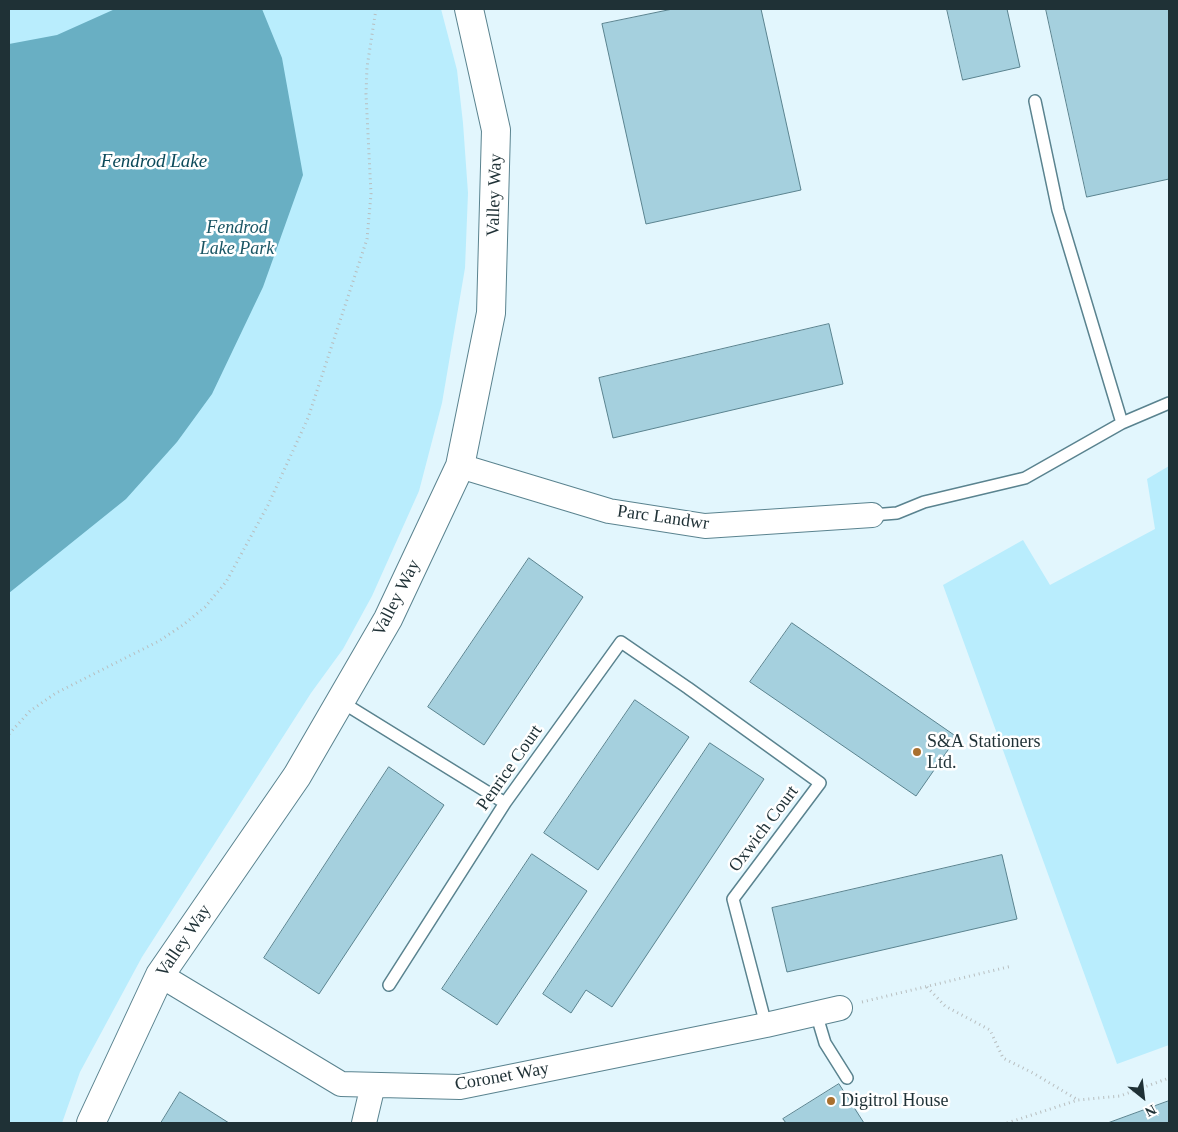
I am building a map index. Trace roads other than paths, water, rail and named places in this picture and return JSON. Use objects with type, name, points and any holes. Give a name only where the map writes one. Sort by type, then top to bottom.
[{"type":"street","name":"Valley Way","points":[[91,1123],[160,975],[297,776],[388,619],[460,466],[491,313],[496,130],[469,9]]},
{"type":"street","name":"Parc Landwr","points":[[460,466],[609,511],[705,526],[872,515]]},
{"type":"street","name":"Coronet Way","points":[[160,975],[341,1084],[460,1087],[840,1008]]},
{"type":"street","points":[[364,1123],[373,1085]]},
{"type":"lane","points":[[1035,102],[1058,210],[1122,423]]},
{"type":"lane","points":[[872,515],[897,513],[924,502],[1025,478],[1122,423],[1169,403]]},
{"type":"lane","name":"Penrice Court","points":[[389,985],[505,803],[621,642],[688,688]]},
{"type":"lane","name":"Oxwich Court","points":[[688,688],[820,783],[733,899],[766,1024]]},
{"type":"lane","points":[[340,701],[505,803]]},
{"type":"lane","points":[[816,1013],[825,1043],[847,1078]]},
{"type":"water","name":"Fendrod Lake","points":[[115,9],[262,9],[282,58],[303,175],[263,287],[212,394],[177,442],[126,499],[9,593],[9,44],[57,35]]},
{"type":"place","name":"S&A Stationers Ltd.","points":[[917,752]]},
{"type":"place","name":"Digitrol House","points":[[831,1101]]},
{"type":"park label","name":"Fendrod Lake Park","points":[[237,238]]}]
